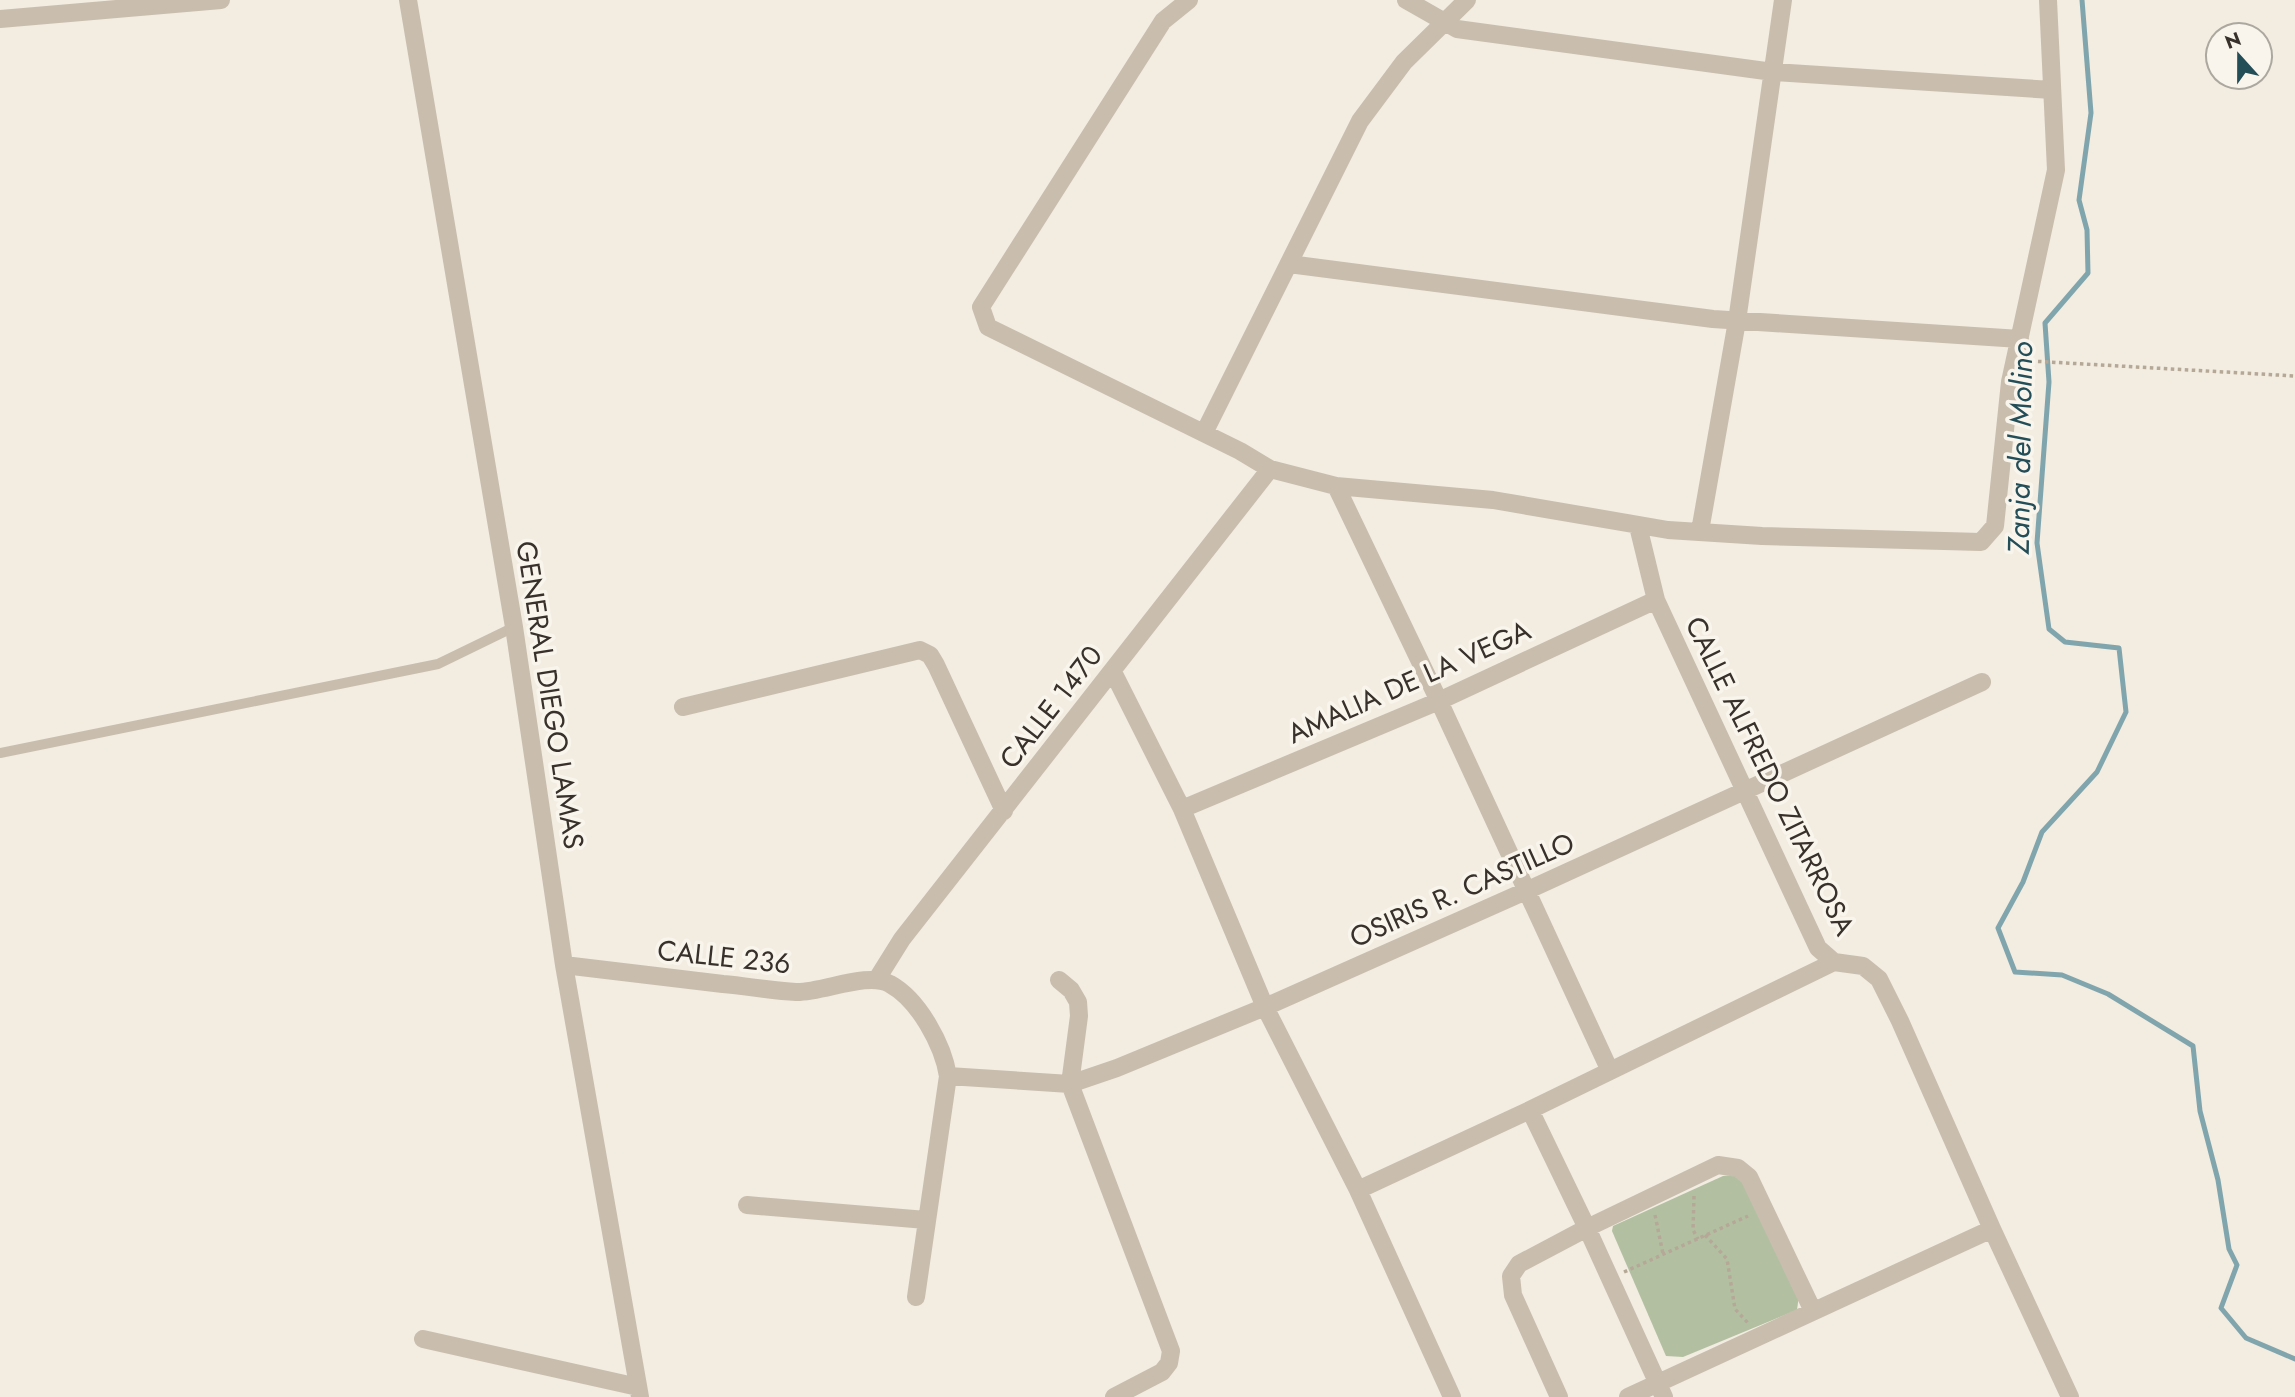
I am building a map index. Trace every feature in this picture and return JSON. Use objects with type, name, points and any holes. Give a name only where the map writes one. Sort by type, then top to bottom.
[{"type":"street","points":[[0,19],[129,4],[221,0]]},
{"type":"street","name":"GENERAL DIEGO LAMAS","points":[[408,0],[514,627],[564,965],[639,1392]]},
{"type":"street","points":[[1189,0],[1163,21],[981,307],[988,327],[1204,433],[1270,469],[1336,486],[1493,500],[1638,526],[1762,536],[1981,541],[1995,526],[2010,382],[2056,170],[2048,0]]},
{"type":"street","points":[[1406,0],[1457,29],[1773,72],[2052,90]]},
{"type":"street","points":[[1204,433],[1360,121],[1404,62],[1467,0]]},
{"type":"street","points":[[1700,531],[1738,321],[1783,0]]},
{"type":"street","points":[[1289,264],[1738,321],[2020,339]]},
{"type":"street","name":"CALLE 1470","points":[[877,979],[902,939],[1270,469]]},
{"type":"street","points":[[1336,486],[1610,1070]]},
{"type":"street","name":"CALLE ALFREDO ZITARROSA","points":[[1638,526],[1656,600],[1818,948],[1833,962],[1863,967],[1879,979],[2070,1397]]},
{"type":"street","name":"AMALIA DE LA VEGA","points":[[1182,809],[1439,701],[1656,600]]},
{"type":"street","points":[[683,707],[920,650],[930,655],[936,665],[1004,811]]},
{"type":"street","points":[[1113,672],[1182,809],[1265,1007],[1357,1190],[1452,1397]]},
{"type":"street","name":"OSIRIS R. CASTILLO","points":[[948,1076],[1070,1084],[1118,1068],[1265,1007],[1526,891],[1982,682]]},
{"type":"street","points":[[1357,1190],[1530,1110],[1833,962]]},
{"type":"street","name":"CALLE 236","points":[[564,965],[799,992],[877,979]]},
{"type":"street","points":[[877,979],[890,983],[924,1018],[939,1042],[948,1076],[916,1297]]},
{"type":"street","points":[[1059,980],[1071,990],[1078,1002],[1079,1016],[1070,1084],[1171,1351],[1169,1363],[1148,1389],[1114,1397]]},
{"type":"street","points":[[1530,1110],[1661,1390]]},
{"type":"street","points":[[1559,1397],[1513,1295],[1511,1276],[1519,1264],[1718,1165],[1738,1168],[1749,1177],[1813,1311]]},
{"type":"street","points":[[747,1205],[926,1220]]},
{"type":"street","points":[[1628,1397],[1661,1390],[1759,1336],[1992,1229]]},
{"type":"street","points":[[423,1339],[639,1392]]},
{"type":"lane","points":[[0,753],[438,664],[514,627]]},
{"type":"path","points":[[2015,360],[2295,376]]},
{"type":"path","points":[[1695,1176],[1693,1230],[1698,1238]]},
{"type":"path","points":[[1651,1198],[1663,1254]]},
{"type":"path","points":[[1610,1278],[1766,1209]]},
{"type":"path","points":[[1705,1235],[1727,1259],[1735,1309],[1759,1336]]},
{"type":"green space","points":[[1734,1175],[1746,1182],[1799,1295],[1797,1310],[1683,1357],[1666,1356],[1612,1231],[1613,1226],[1723,1176]]},
{"type":"waterway","name":"Zanja del Molino","points":[[2082,0],[2091,113],[2079,200],[2087,230],[2088,273],[2045,323],[2049,382],[2037,543],[2049,629],[2065,642],[2119,648],[2126,712],[2097,772],[2042,832],[2023,882],[1998,928],[2015,972],[2062,975],[2108,994],[2193,1046],[2200,1111],[2218,1180],[2229,1249],[2237,1265],[2221,1308],[2246,1338],[2295,1359]]}]
